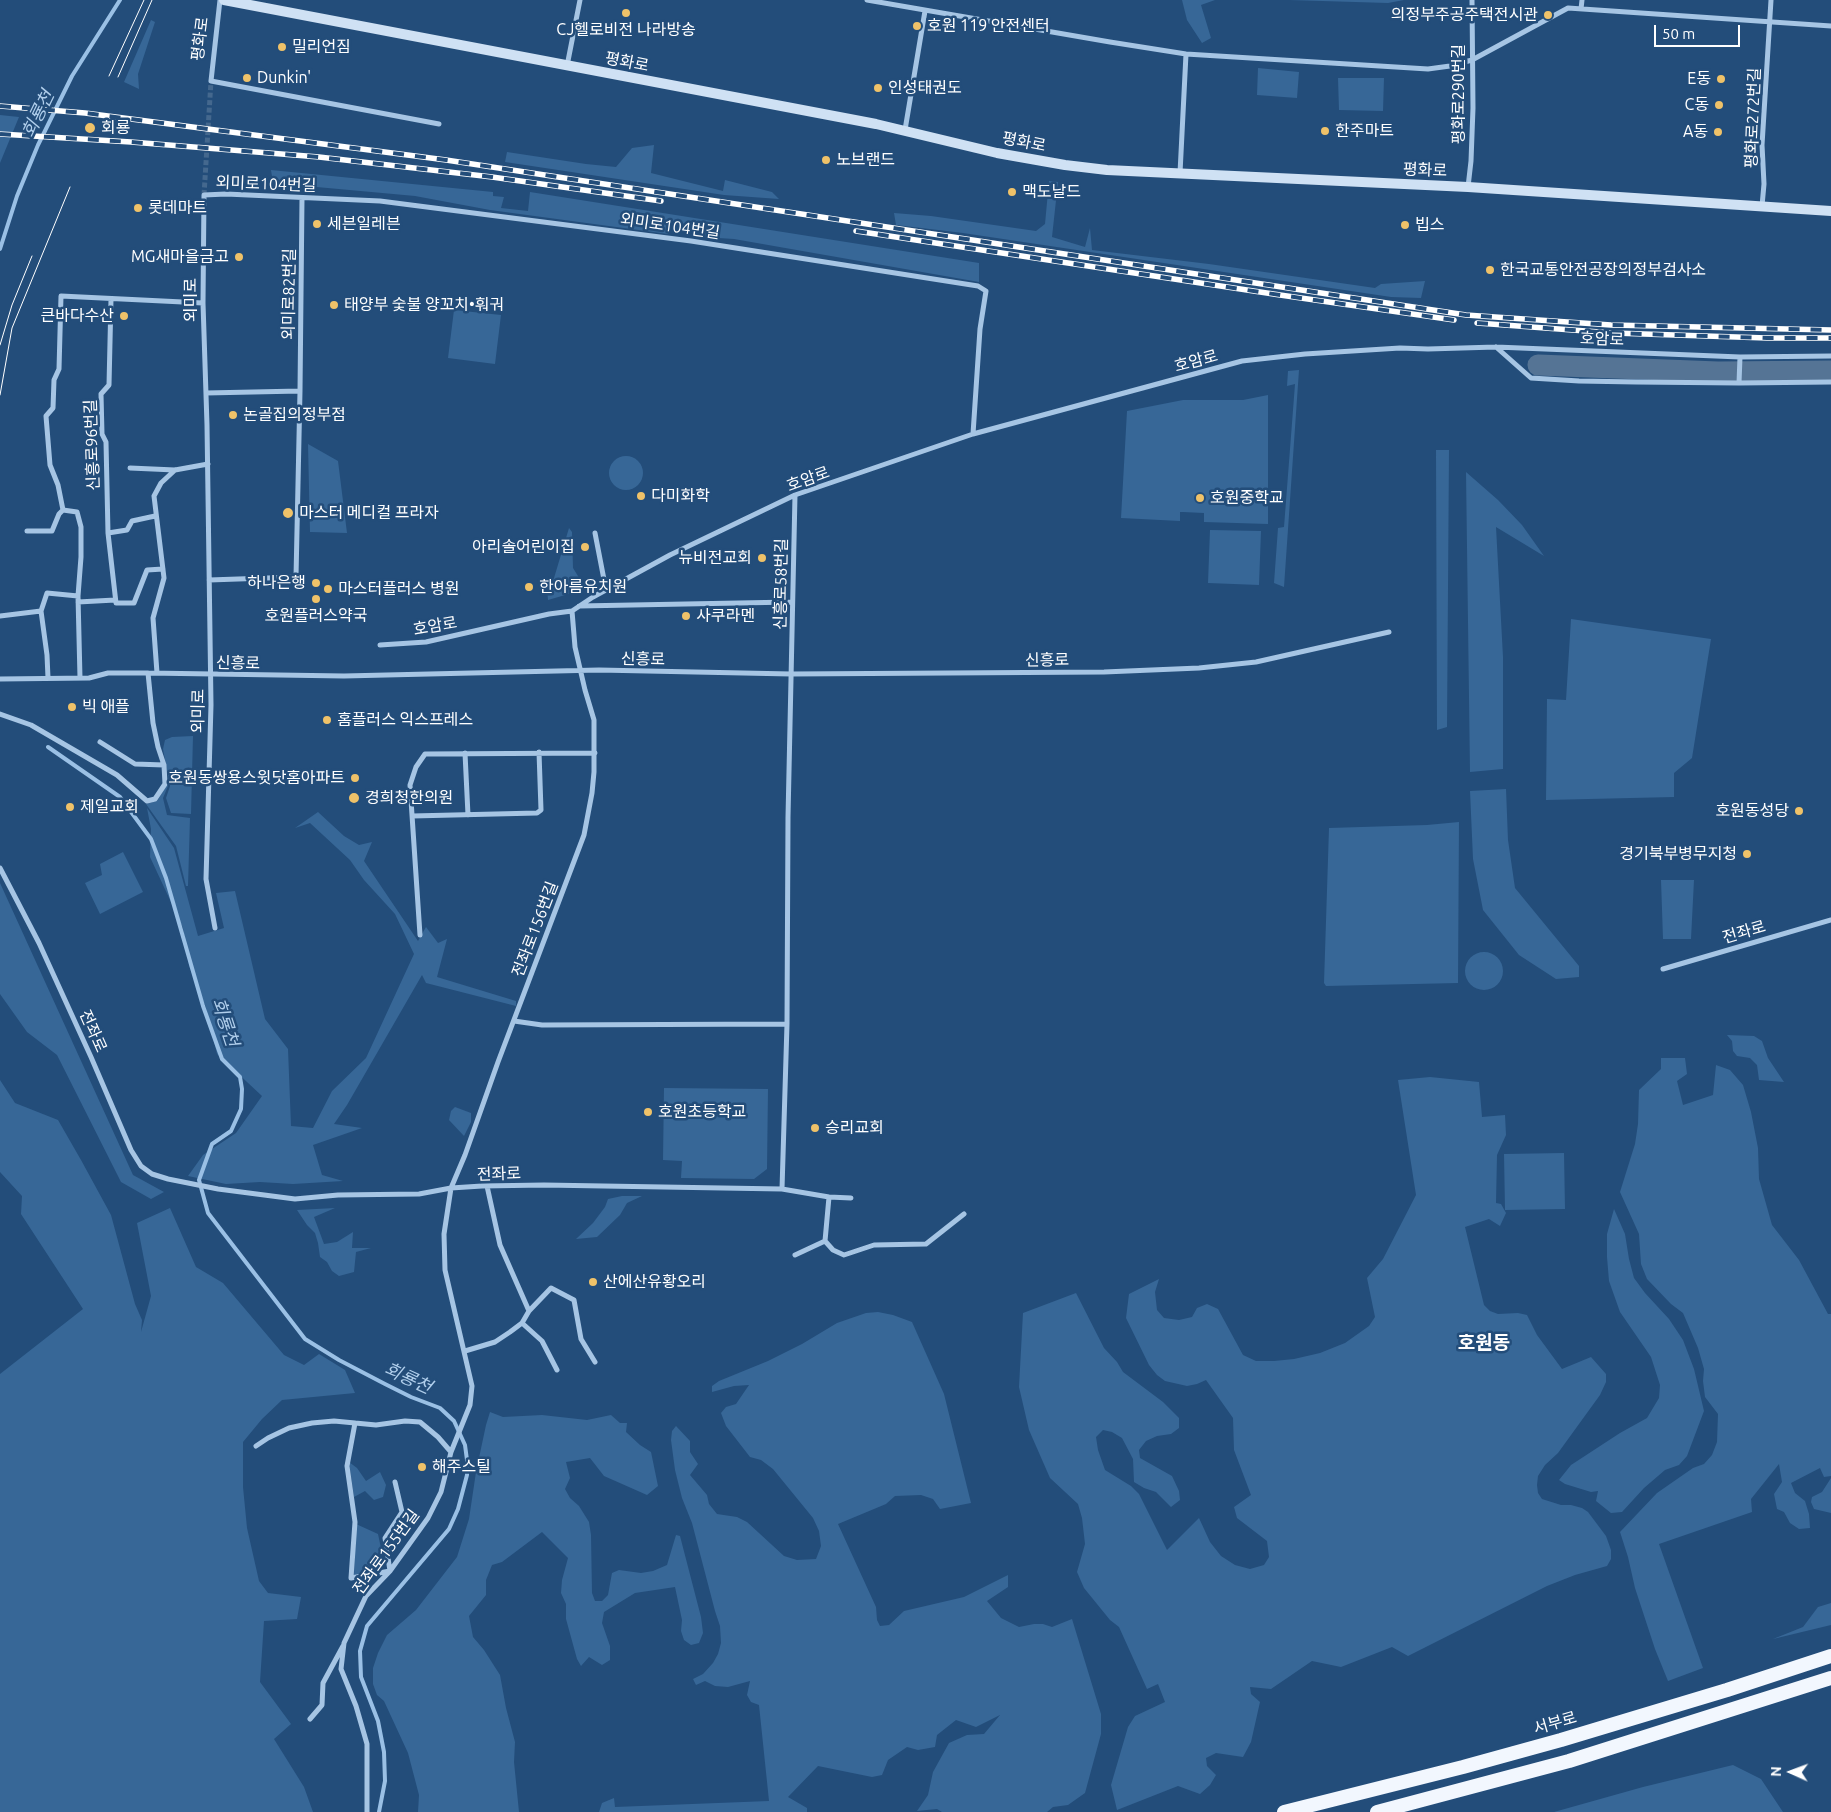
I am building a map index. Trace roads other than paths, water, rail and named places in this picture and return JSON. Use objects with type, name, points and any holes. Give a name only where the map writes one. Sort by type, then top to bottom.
[{"type":"highway","name":"서부로","points":[[1284,1812],[1561,1740],[1831,1656]]},
{"type":"highway","points":[[1377,1812],[1569,1761],[1831,1678]]},
{"type":"main road","name":"평화로","points":[[222,0],[904,130],[1040,162],[1107,170],[1468,187],[1831,211]]},
{"type":"street","name":"평화로","points":[[222,0],[210,81],[439,124]]},
{"type":"street","points":[[567,66],[580,0]]},
{"type":"street","points":[[867,0],[1186,54],[1428,69],[1472,60],[1568,8],[1831,26]]},
{"type":"street","name":"평화로290번길","points":[[1468,187],[1473,108],[1472,0]]},
{"type":"street","points":[[1581,9],[1582,0]]},
{"type":"street","name":"평화로272번길","points":[[1762,207],[1764,184],[1762,145],[1771,0]]},
{"type":"street","points":[[904,130],[925,11]]},
{"type":"street","points":[[1180,173],[1186,54]]},
{"type":"street","name":"외미로104번길","points":[[204,195],[226,194],[380,200],[691,241],[978,286],[986,292],[980,329],[973,434]]},
{"type":"street","name":"외미로","points":[[204,195],[203,302],[208,464],[211,675],[206,880],[215,928]]},
{"type":"street","name":"외미로82번길","points":[[209,580],[296,577],[302,198]]},
{"type":"street","points":[[63,510],[50,465],[46,416],[53,408],[54,380],[58,369],[61,296],[203,302]]},
{"type":"street","name":"신흥로96번길","points":[[112,299],[109,385],[101,394],[102,434],[106,442],[108,533],[115,600]]},
{"type":"street","points":[[1496,347],[1531,378],[1579,381],[1831,382]]},
{"type":"street","name":"호암로","points":[[380,645],[426,642],[549,614],[572,611],[670,555],[795,495],[973,434],[1242,361],[1305,354],[1400,348],[1496,347],[1740,357],[1831,356]]},
{"type":"street","points":[[1739,383],[1740,357]]},
{"type":"street","points":[[206,393],[300,390]]},
{"type":"street","points":[[130,468],[175,470],[208,464]]},
{"type":"street","points":[[157,673],[153,618],[164,578],[154,496],[161,483],[175,470]]},
{"type":"street","name":"신흥로58번길","points":[[782,1189],[787,1024],[795,495]]},
{"type":"street","points":[[27,531],[52,531],[59,514],[63,510]]},
{"type":"street","points":[[63,510],[77,512],[81,527],[78,599],[80,678]]},
{"type":"street","points":[[108,533],[127,530],[132,521],[155,516]]},
{"type":"street","points":[[595,534],[606,590]]},
{"type":"street","points":[[48,678],[48,654],[41,611],[47,592],[78,599],[115,600],[116,603],[134,603],[147,570],[163,569]]},
{"type":"street","points":[[578,606],[792,602]]},
{"type":"street","points":[[0,616],[41,611]]},
{"type":"street","name":"전좌로156번길","points":[[451,1188],[584,835],[592,793],[595,753],[594,720],[575,647],[572,611]]},
{"type":"street","name":"신흥로","points":[[0,679],[89,678],[108,673],[344,676],[580,671],[791,674],[1003,674],[1199,668],[1256,662],[1389,632]]},
{"type":"street","points":[[0,714],[31,725],[117,775],[147,801],[155,798],[165,784],[164,765],[153,723],[148,673]]},
{"type":"street","points":[[100,742],[135,764],[164,765]]},
{"type":"street","points":[[412,816],[537,813],[541,810],[539,752]]},
{"type":"street","points":[[466,753],[468,815]]},
{"type":"street","points":[[420,935],[410,785],[416,767],[424,754],[595,753]]},
{"type":"street","name":"전좌로","points":[[0,868],[39,943],[131,1150],[141,1166],[152,1174],[218,1190],[295,1198],[338,1195],[418,1194],[451,1188],[544,1185],[782,1189],[829,1197],[851,1198]]},
{"type":"street","name":"전좌로","points":[[1663,969],[1831,920]]},
{"type":"street","points":[[514,1020],[535,1024],[560,1025],[787,1024]]},
{"type":"street","points":[[487,1186],[500,1245],[529,1311]]},
{"type":"street","name":"전좌로155번길","points":[[367,1812],[367,1744],[356,1706],[341,1669],[344,1643],[366,1596],[390,1571],[428,1518],[441,1492],[451,1452],[466,1417],[472,1386],[445,1270],[444,1234],[451,1188]]},
{"type":"street","points":[[829,1197],[825,1241],[833,1250],[844,1255],[874,1245],[926,1244],[964,1214]]},
{"type":"street","points":[[795,1255],[825,1241]]},
{"type":"street","points":[[465,1351],[495,1342],[522,1323],[529,1311],[551,1288],[574,1300],[581,1340],[595,1362]]},
{"type":"street","points":[[522,1323],[542,1341],[557,1370]]},
{"type":"street","points":[[256,1446],[289,1428],[334,1421],[376,1425],[405,1421],[420,1422],[438,1436],[451,1452]]},
{"type":"street","points":[[354,1423],[348,1466],[356,1522],[351,1578],[390,1571],[386,1538],[402,1512],[395,1482]]},
{"type":"street","points":[[310,1719],[322,1705],[323,1683],[344,1643]]},
{"type":"waterway","name":"회룡천","points":[[0,249],[17,196],[38,145],[72,76],[120,0]]},
{"type":"waterway","points":[[1538,365],[1718,372],[1831,371]]},
{"type":"waterway","name":"회룡천","points":[[48,747],[120,797],[151,839],[166,878],[203,1006],[222,1059],[240,1077],[242,1089],[241,1109],[231,1131],[212,1144],[199,1180],[208,1213],[305,1339],[339,1360],[385,1384],[411,1397],[440,1408],[454,1421],[465,1445],[467,1475],[458,1509],[449,1529],[367,1626],[360,1651],[361,1677],[378,1721],[384,1752],[385,1781],[379,1812]]},
{"type":"tunnel","points":[[204,195],[211,81]]},
{"type":"tram line","points":[[109,76],[144,0]]},
{"type":"tram line","points":[[118,77],[152,0]]},
{"type":"tram line","points":[[0,395],[12,328],[70,187]]},
{"type":"tram line","points":[[0,345],[12,305],[32,256]]},
{"type":"railway","points":[[0,106],[85,113],[446,160],[1466,315],[1611,325],[1831,330]]},
{"type":"railway","points":[[0,134],[319,157],[492,177],[661,201]]},
{"type":"railway","points":[[856,231],[1454,320]]},
{"type":"railway","points":[[1477,323],[1613,333],[1831,338]]},
{"type":"place","name":"CJ헬로비전 나라방송","points":[[626,13]]},
{"type":"place","name":"의정부주공주택전시관","points":[[1548,15]]},
{"type":"place","name":"호원 119 안전센터","points":[[917,26]]},
{"type":"place","name":"밀리언짐","points":[[282,47]]},
{"type":"place","name":"Dunkin'","points":[[247,78]]},
{"type":"place","name":"E동","points":[[1721,79]]},
{"type":"place","name":"인성태권도","points":[[878,88]]},
{"type":"place","name":"C동","points":[[1719,105]]},
{"type":"place","name":"회룡","points":[[90,128]]},
{"type":"place","name":"한주마트","points":[[1325,131]]},
{"type":"place","name":"A동","points":[[1718,132]]},
{"type":"place","name":"노브랜드","points":[[826,160]]},
{"type":"place","name":"맥도날드","points":[[1012,192]]},
{"type":"place","name":"롯데마트","points":[[138,208]]},
{"type":"place","name":"세븐일레븐","points":[[317,224]]},
{"type":"place","name":"빕스","points":[[1405,225]]},
{"type":"place","name":"MG새마을금고","points":[[239,257]]},
{"type":"place","name":"한국교통안전공장의정부검사소","points":[[1490,270]]},
{"type":"place","name":"태양부 숯불 양꼬치•훠궈","points":[[334,305]]},
{"type":"place","name":"큰바다수산","points":[[124,316]]},
{"type":"place","name":"논골집의정부점","points":[[233,415]]},
{"type":"place","name":"다미화학","points":[[641,496]]},
{"type":"place","name":"호원중학교","points":[[1200,498]]},
{"type":"place","name":"마스터 메디컬 프라자","points":[[288,513]]},
{"type":"place","name":"아리솔어린이집","points":[[585,547]]},
{"type":"place","name":"뉴비전교회","points":[[762,558]]},
{"type":"place","name":"하나은행","points":[[316,583]]},
{"type":"place","name":"한아름유치원","points":[[529,587]]},
{"type":"place","name":"마스터플러스 병원","points":[[328,589]]},
{"type":"place","name":"호원플러스약국","points":[[316,599]]},
{"type":"place","name":"사쿠라멘","points":[[686,616]]},
{"type":"place","name":"빅 애플","points":[[72,707]]},
{"type":"place","name":"홈플러스 익스프레스","points":[[327,720]]},
{"type":"place","name":"호원동쌍용스윗닷홈아파트","points":[[355,778]]},
{"type":"place","name":"경희청한의원","points":[[354,798]]},
{"type":"place","name":"제일교회","points":[[70,807]]},
{"type":"place","name":"호원동성당","points":[[1799,811]]},
{"type":"place","name":"경기북부병무지청","points":[[1747,854]]},
{"type":"place","name":"호원초등학교","points":[[648,1112]]},
{"type":"place","name":"승리교회","points":[[815,1128]]},
{"type":"place","name":"산에산유황오리","points":[[593,1282]]},
{"type":"place","name":"해주스틸","points":[[422,1467]]},
{"type":"district","name":"호원동","points":[[1484,1343]]}]
